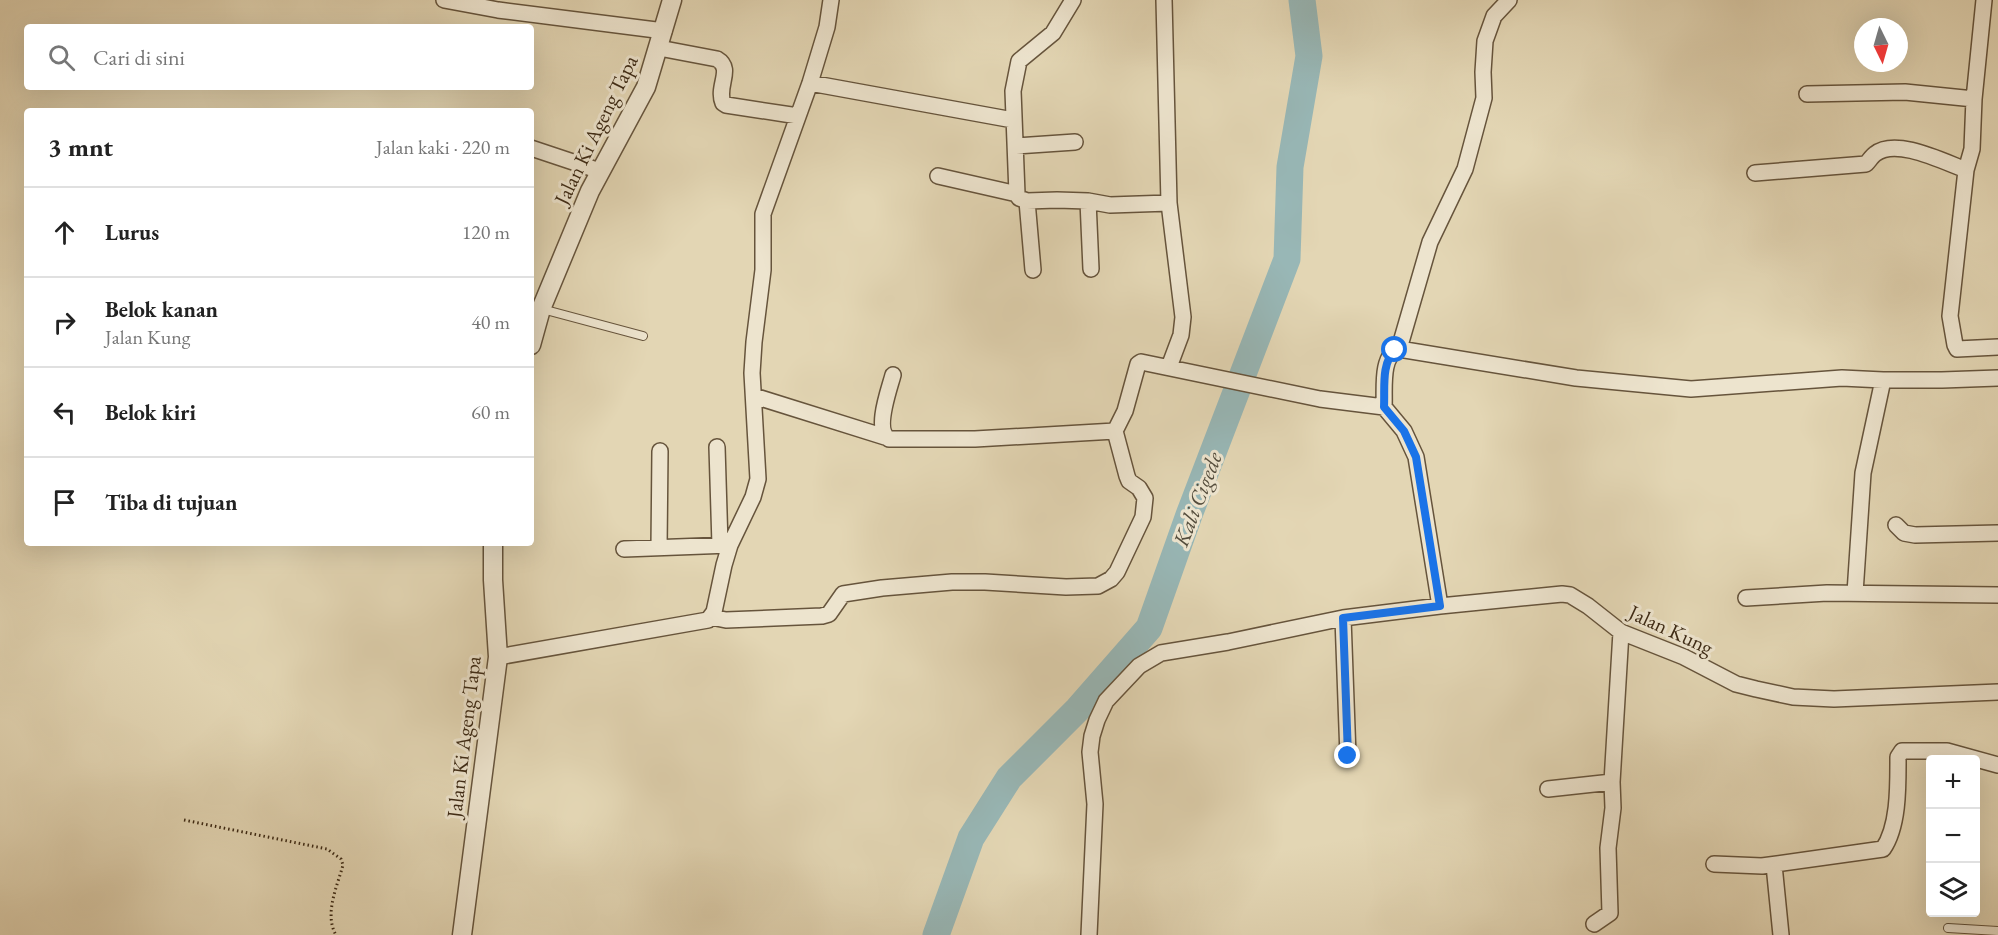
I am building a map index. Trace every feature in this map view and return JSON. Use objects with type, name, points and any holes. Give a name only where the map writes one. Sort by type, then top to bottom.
[{"type":"street","points":[[444,0],[661,39],[723,64],[725,69],[719,93],[726,105],[798,116]]},
{"type":"street","name":"Jalan Ki Ageng Tapa","points":[[534,322],[536,307],[590,191],[646,87],[672,0]]},
{"type":"street","points":[[725,545],[750,506],[758,479],[753,396],[754,342],[763,270],[763,214],[810,83],[827,27],[831,0]]},
{"type":"street","points":[[1033,270],[1013,120],[1013,91],[1019,61],[1053,33],[1073,0]]},
{"type":"street","points":[[1164,0],[1169,203],[1183,317],[1181,335],[1169,367]]},
{"type":"street","points":[[1440,606],[1416,457],[1404,431],[1384,407],[1386,362],[1390,355],[1399,349],[1430,242],[1465,169],[1484,98],[1485,41],[1494,16],[1509,0]]},
{"type":"street","points":[[1984,0],[1974,99],[1972,148],[1966,170],[1950,316],[1955,345],[1958,349],[1998,347]]},
{"type":"street","points":[[810,83],[1013,120]]},
{"type":"street","points":[[1808,94],[1905,92],[1974,99]]},
{"type":"street","points":[[1016,146],[1075,142]]},
{"type":"street","points":[[1755,173],[1866,164],[1877,152],[1893,147],[1909,150],[1966,170]]},
{"type":"street","points":[[534,149],[600,171]]},
{"type":"street","points":[[938,176],[1022,198],[1088,201],[1110,205],[1169,203]]},
{"type":"street","points":[[1088,201],[1090,269]]},
{"type":"street","points":[[1399,349],[1576,378],[1691,389],[1842,378],[1883,380],[1998,378]]},
{"type":"street","points":[[711,617],[726,620],[754,617],[822,616],[829,614],[843,594],[882,588],[952,582],[1066,587],[1098,586],[1106,582],[1117,572],[1143,517],[1146,503],[1139,488],[1129,481],[1115,431],[1125,411],[1139,363],[1169,367],[1320,399],[1384,407]]},
{"type":"street","points":[[885,436],[882,423],[893,375]]},
{"type":"street","points":[[1855,593],[1863,473],[1883,380]]},
{"type":"street","points":[[753,396],[889,439],[975,439],[1115,431]]},
{"type":"street","points":[[498,657],[708,621],[711,617],[725,545],[717,447]]},
{"type":"street","points":[[659,548],[660,451]]},
{"type":"street","points":[[1896,525],[1904,533],[1915,535],[1998,533]]},
{"type":"street","points":[[624,549],[725,545]]},
{"type":"street","name":"Jalan Ki Ageng Tapa","points":[[462,935],[498,657],[493,546]]},
{"type":"street","points":[[1746,598],[1855,593],[1998,595]]},
{"type":"street","name":"Jalan Kung","points":[[1089,935],[1095,804],[1090,752],[1092,736],[1107,701],[1139,666],[1161,653],[1228,642],[1343,618],[1562,594],[1577,598],[1621,632],[1683,657],[1736,684],[1793,697],[1834,699],[1998,692]]},
{"type":"street","points":[[1343,618],[1348,756]]},
{"type":"street","points":[[1594,924],[1610,913],[1608,836],[1613,808],[1612,783],[1621,632]]},
{"type":"street","points":[[1714,864],[1774,865],[1883,849],[1894,817],[1897,801],[1898,757],[1902,751],[1947,752],[1998,765]]},
{"type":"street","points":[[1548,789],[1612,783]]},
{"type":"street","points":[[1774,865],[1781,935]]},
{"type":"lane","points":[[536,307],[643,336]]},
{"type":"lane","points":[[1948,928],[1998,931]]},
{"type":"path","points":[[184,820],[327,849],[341,858],[343,865],[330,913],[331,926],[336,935]]},
{"type":"waterway","name":"Kali Cigede","points":[[936,935],[971,838],[1009,778],[1078,709],[1149,628],[1189,515],[1287,259],[1290,167],[1309,56],[1302,0]]},
{"type":"route","points":[[1348,756],[1343,618],[1440,606],[1416,457],[1404,431],[1384,407],[1386,362],[1395,350]]}]
